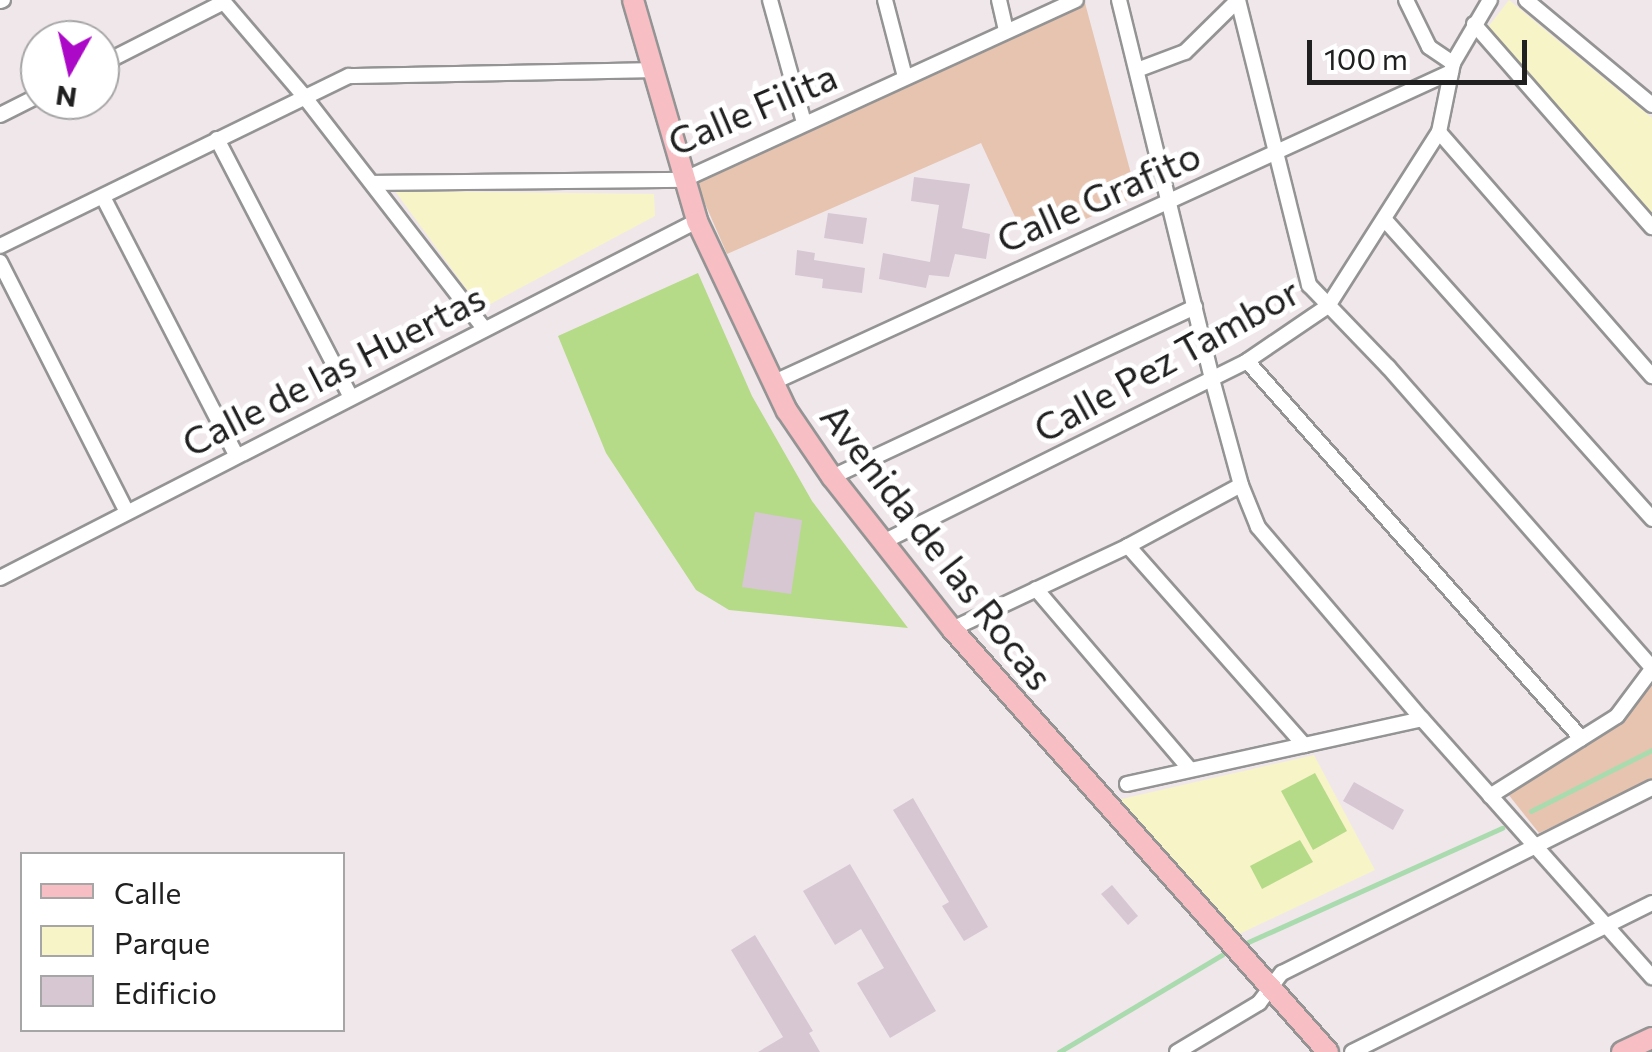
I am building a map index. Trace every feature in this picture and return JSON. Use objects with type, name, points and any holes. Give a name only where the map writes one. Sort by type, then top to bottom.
[{"type":"street","name":"Avenida de las Rocas","points":[[634,0],[696,220],[772,383],[832,477],[952,629],[1328,1052]]},
{"type":"street","points":[[770,0],[804,123]]},
{"type":"street","points":[[885,0],[905,76]]},
{"type":"street","points":[[999,0],[1006,30]]},
{"type":"street","name":"Calle Filita","points":[[373,183],[683,180],[1076,0]]},
{"type":"street","points":[[1119,0],[1212,379],[1248,505],[1275,551],[1652,977]]},
{"type":"street","points":[[1137,70],[1184,52],[1238,0]]},
{"type":"street","points":[[1238,0],[1310,285],[1388,366],[1652,668],[1617,716],[1490,796]]},
{"type":"street","points":[[1406,0],[1429,47],[1452,67]]},
{"type":"street","name":"Calle Pez Tambor","points":[[883,542],[1212,379],[1328,306],[1439,132],[1452,67],[1490,0]]},
{"type":"street","points":[[1526,0],[1652,104]]},
{"type":"street","points":[[120,54],[223,1],[303,95],[484,328]]},
{"type":"street","points":[[1474,24],[1652,227]]},
{"type":"street","name":"Calle Grafito","points":[[772,383],[1452,67]]},
{"type":"street","points":[[0,246],[303,95],[349,76],[651,70]]},
{"type":"street","points":[[1439,132],[1652,376]]},
{"type":"street","points":[[217,139],[350,396]]},
{"type":"street","points":[[103,197],[236,456]]},
{"type":"street","name":"Calle de las Huertas","points":[[1,576],[696,220]]},
{"type":"street","points":[[1385,220],[1652,519]]},
{"type":"street","points":[[0,262],[126,512]]},
{"type":"street","points":[[832,477],[1195,307]]},
{"type":"street","points":[[1247,360],[1580,738]]},
{"type":"street","points":[[952,629],[1128,546],[1241,485]]},
{"type":"street","points":[[1128,546],[1304,745]]},
{"type":"street","points":[[1036,589],[1190,769]]},
{"type":"street","points":[[1127,784],[1422,720]]},
{"type":"street","points":[[1177,1052],[1259,1003],[1282,972],[1532,844],[1652,788]]},
{"type":"street","points":[[1352,1052],[1652,903]]},
{"type":"street","points":[[1622,1052],[1652,1038]]},
{"type":"shaded area","points":[[1085,3],[1137,196],[1028,245],[981,143],[727,254],[696,183]]},
{"type":"shaded area","points":[[1652,676],[1652,781],[1539,833],[1508,794],[1623,721]]},
{"type":"green space","points":[[1509,0],[1652,118],[1652,216],[1488,27]]},
{"type":"green space","points":[[395,191],[654,194],[655,216],[481,309]]},
{"type":"green space","points":[[698,273],[752,396],[812,501],[908,628],[729,610],[696,590],[606,453],[558,336]]},
{"type":"green space","points":[[1314,755],[1375,870],[1237,935],[1117,800]]},
{"type":"green space","points":[[1315,773],[1347,831],[1313,850],[1281,791]]},
{"type":"green space","points":[[1300,840],[1313,862],[1262,889],[1250,866]]},
{"type":"building","points":[[914,177],[970,184],[962,228],[990,234],[986,259],[955,254],[949,277],[929,275],[926,288],[879,279],[883,253],[930,262],[939,205],[911,201]]},
{"type":"building","points":[[828,213],[867,218],[863,244],[824,238]]},
{"type":"building","points":[[797,250],[815,253],[814,260],[865,268],[862,293],[822,288],[823,279],[795,275]]},
{"type":"building","points":[[755,512],[802,520],[791,594],[742,587]]},
{"type":"building","points":[[1354,782],[1404,810],[1393,830],[1343,801]]},
{"type":"building","points":[[913,798],[988,927],[964,941],[942,906],[949,902],[893,810]]},
{"type":"building","points":[[850,864],[936,1011],[890,1038],[857,983],[884,968],[861,929],[835,945],[803,891]]},
{"type":"building","points":[[1112,885],[1138,916],[1128,925],[1101,894]]},
{"type":"building","points":[[755,935],[813,1031],[809,1033],[820,1052],[758,1052],[783,1037],[731,950]]},
{"type":"waterway","points":[[1531,811],[1652,750]]},
{"type":"waterway","points":[[1246,943],[1502,828]]},
{"type":"waterway","points":[[1059,1052],[1222,955]]}]
